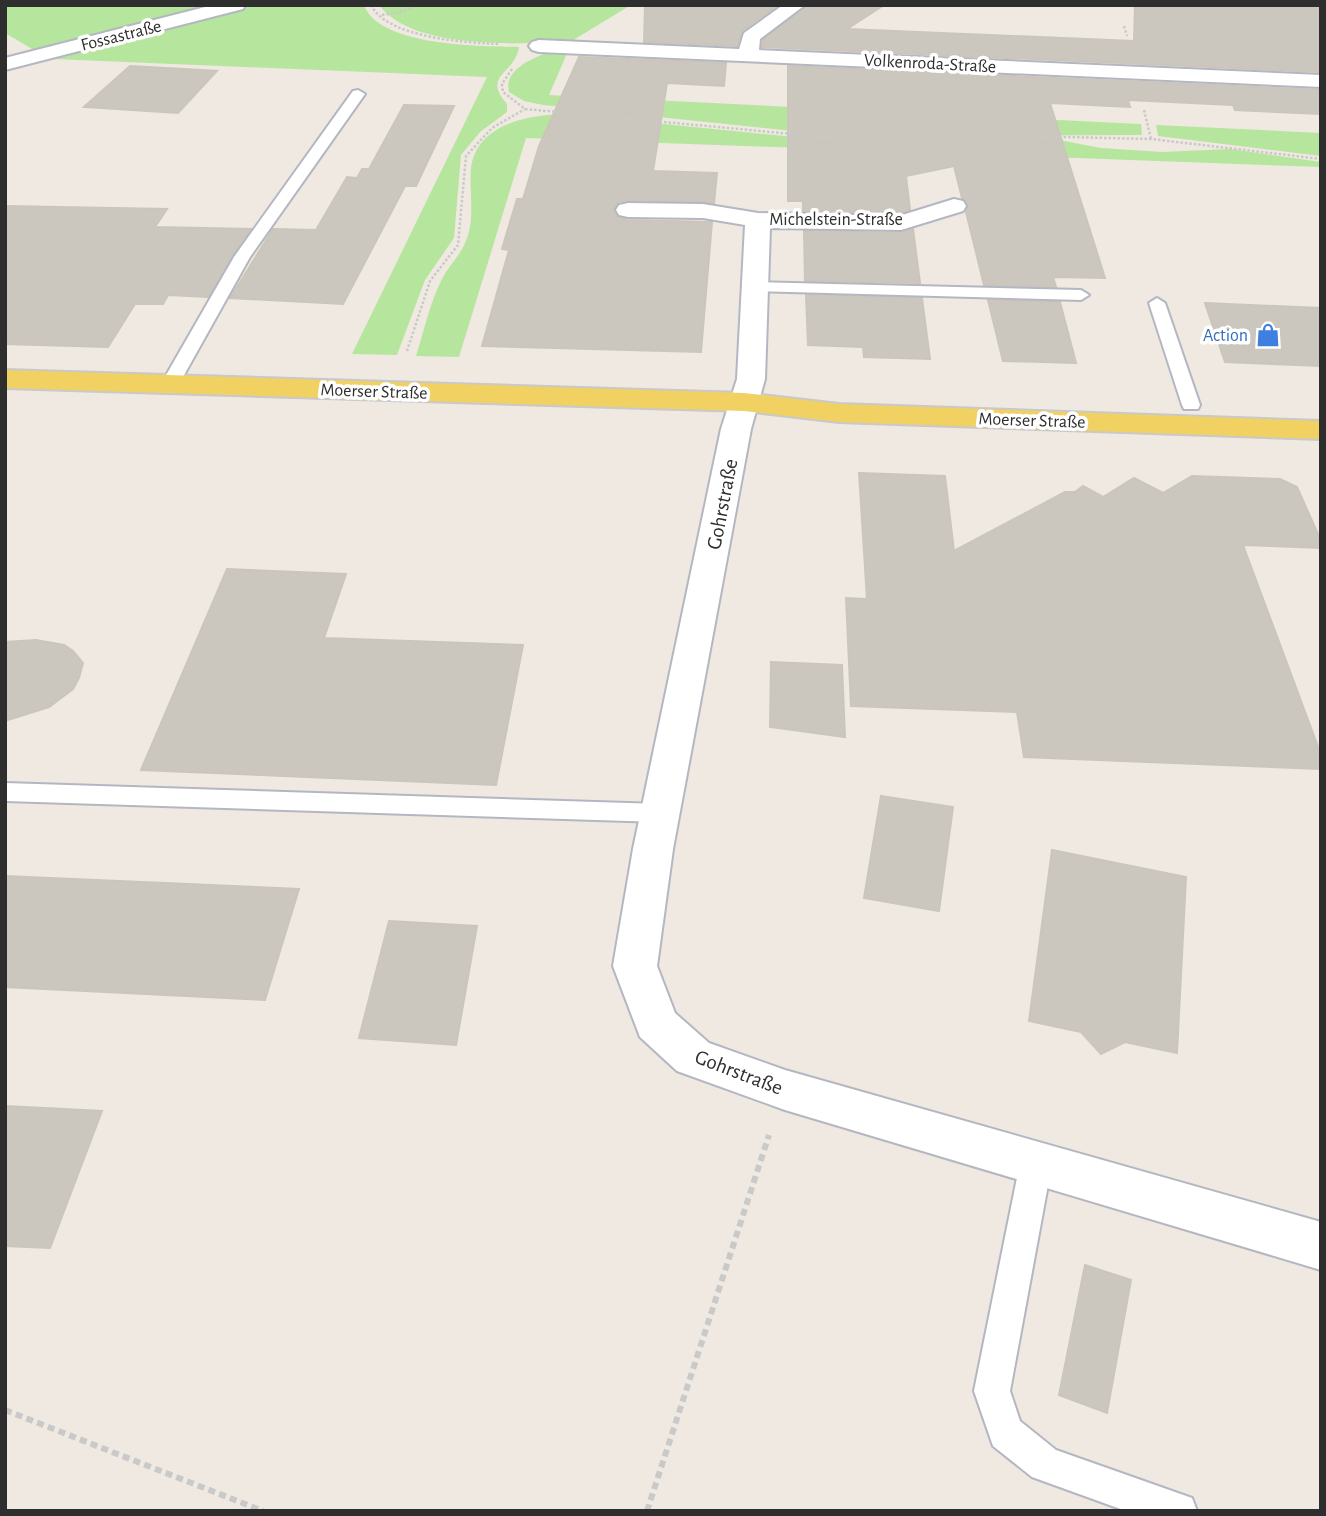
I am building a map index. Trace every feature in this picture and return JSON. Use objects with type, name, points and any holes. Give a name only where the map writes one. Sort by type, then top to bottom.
[{"type":"main road","name":"Moerser Straße","points":[[5,379],[744,402],[839,414],[1321,430]]},
{"type":"main road","name":"Moerser Straße","points":[[744,402],[837,394],[1321,410]]},
{"type":"street","name":"Fossastraße","points":[[5,64],[236,5]]},
{"type":"street","points":[[748,55],[751,37],[796,5]]},
{"type":"street","name":"Volkenroda-Straße","points":[[539,46],[1321,81]]},
{"type":"street","name":"Michelstein-Straße","points":[[628,210],[703,211],[758,219],[901,223],[954,206]]},
{"type":"street","name":"Michelstein-Straße","points":[[744,402],[751,379],[758,219]]},
{"type":"street","name":"Gohrstraße","points":[[744,402],[660,813],[635,966],[656,1024],[693,1057],[785,1090],[1321,1247]]},
{"type":"lane","points":[[170,384],[242,257],[358,94]]},
{"type":"lane","points":[[755,287],[1081,295]]},
{"type":"lane","points":[[1157,303],[1191,405]]},
{"type":"lane","points":[[5,792],[660,813]]},
{"type":"lane","points":[[1036,1163],[992,1391],[1006,1433],[1045,1464],[1179,1511]]},
{"type":"path","points":[[371,5],[372,10],[397,27],[434,40],[539,46]]},
{"type":"path","points":[[382,16],[404,12],[417,5]]},
{"type":"path","points":[[525,109],[503,92],[502,84],[505,76],[539,46]]},
{"type":"path","points":[[407,353],[430,281],[458,245],[466,156],[492,128],[525,109],[593,113],[867,141],[1065,137],[1151,139],[1321,159]]},
{"type":"path","points":[[647,1511],[785,1090]]},
{"type":"path","points":[[5,1410],[263,1511]]},
{"type":"green space","points":[[5,5],[224,5],[39,53],[5,33]]},
{"type":"green space","points":[[254,5],[364,5],[373,19],[389,29],[410,36],[458,44],[519,47],[512,64],[498,80],[497,86],[507,104],[507,112],[480,132],[461,155],[454,238],[425,280],[397,355],[352,354],[487,77],[55,59]]},
{"type":"green space","points":[[379,5],[631,5],[575,39],[573,44],[497,43],[441,37],[416,30],[395,20]]},
{"type":"green space","points":[[551,51],[568,51],[549,95],[1141,124],[1142,135],[840,136],[543,105],[524,101],[509,92],[508,84],[515,71]]},
{"type":"green space","points":[[564,114],[853,143],[1059,140],[1101,148],[1162,152],[1230,149],[1321,162],[1321,167],[526,138],[459,357],[416,356],[438,288],[465,244],[471,213],[471,169],[475,154],[493,132],[506,125],[535,117]]},
{"type":"green space","points":[[1156,125],[1321,133],[1321,156],[1158,136]]},
{"type":"building","points":[[645,5],[778,5],[742,31],[737,46],[644,42]]},
{"type":"building","points":[[808,5],[884,5],[847,29],[1134,41],[1135,5],[1321,5],[1321,72],[762,47],[763,40]]},
{"type":"building","points":[[579,57],[726,63],[724,86],[667,83],[653,171],[717,173],[714,203],[628,200],[618,202],[614,209],[617,216],[627,220],[712,222],[701,352],[482,346],[509,250],[502,249],[517,199],[523,199],[539,146]]},
{"type":"building","points":[[130,66],[217,71],[178,113],[84,107]]},
{"type":"building","points":[[788,66],[1321,90],[1321,114],[1235,110],[1233,105],[1128,100],[1130,107],[1050,103],[1105,278],[1053,277],[1056,287],[984,285],[966,212],[968,205],[962,198],[954,166],[906,176],[910,210],[899,213],[803,211],[803,201],[788,201]]},
{"type":"building","points":[[404,105],[454,106],[416,186],[405,186],[343,304],[230,298],[273,229],[316,230],[347,177],[357,178],[362,169],[369,169]]},
{"type":"building","points":[[5,206],[167,209],[155,227],[251,229],[208,297],[168,295],[163,304],[135,304],[108,347],[5,344]]},
{"type":"building","points":[[913,229],[920,283],[805,281],[804,231],[901,233]]},
{"type":"building","points":[[806,295],[922,298],[930,359],[864,357],[863,347],[808,345]]},
{"type":"building","points":[[988,300],[1060,302],[1076,363],[1003,361]]},
{"type":"building","name":"Action","points":[[1205,303],[1321,308],[1321,366],[1225,362]]},
{"type":"building","points":[[859,473],[945,476],[954,551],[1065,492],[1075,492],[1083,486],[1103,497],[1134,478],[1163,493],[1192,476],[1280,479],[1297,487],[1321,541],[1321,548],[1243,545],[1321,755],[1321,769],[1024,757],[1017,712],[851,706],[846,598],[867,599]]},
{"type":"building","points":[[227,569],[346,574],[324,638],[523,645],[496,785],[141,770]]},
{"type":"building","points":[[36,640],[64,645],[73,651],[83,663],[79,678],[73,689],[49,707],[5,721],[5,642]]},
{"type":"building","points":[[771,662],[842,665],[845,737],[770,727]]},
{"type":"building","points":[[881,796],[953,807],[939,911],[864,898]]},
{"type":"building","points":[[1052,850],[1186,877],[1177,1053],[1125,1042],[1101,1054],[1081,1032],[1029,1021]]},
{"type":"building","points":[[5,876],[299,889],[265,1000],[5,987]]},
{"type":"building","points":[[389,921],[477,926],[456,1045],[359,1038]]},
{"type":"building","points":[[5,1106],[102,1111],[50,1248],[5,1246]]},
{"type":"building","points":[[1085,1265],[1131,1280],[1107,1413],[1059,1395]]},
{"type":"place","name":"Action","points":[[1268,335]]}]
